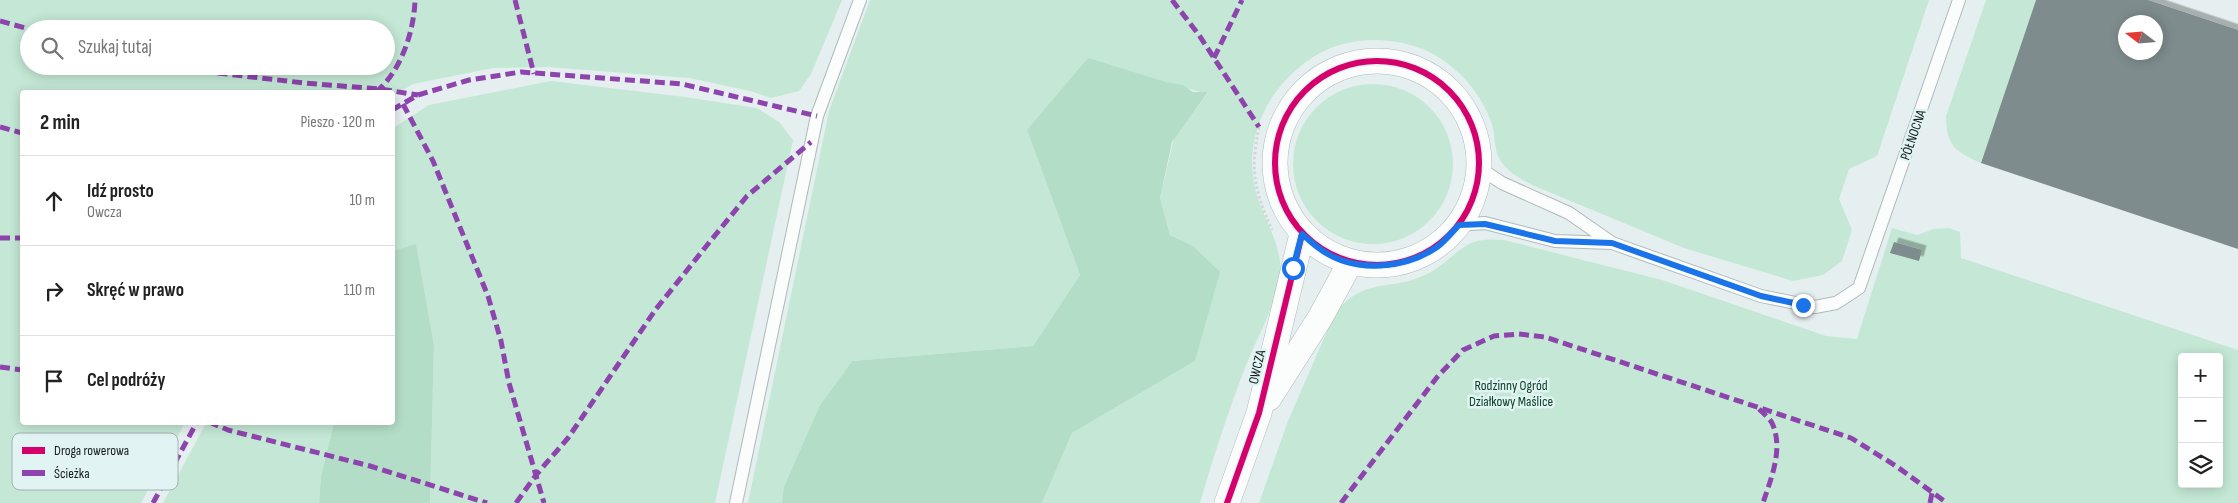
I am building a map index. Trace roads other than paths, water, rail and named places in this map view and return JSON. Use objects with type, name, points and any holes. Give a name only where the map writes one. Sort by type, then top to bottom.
[{"type":"street","points":[[1373,59],[1406,63],[1436,78],[1460,102],[1475,132],[1478,167],[1474,197],[1459,225],[1438,246],[1411,261],[1380,266],[1350,263],[1324,252],[1302,234],[1283,206],[1274,174],[1276,140],[1289,109],[1311,83],[1340,66],[1373,59]]},
{"type":"street","name":"OWCZA","points":[[1227,503],[1259,413],[1302,234]]},
{"type":"street","name":"OWCZA","points":[[1259,413],[1320,318],[1350,263]]},
{"type":"lane","points":[[736,503],[817,116],[860,0]]},
{"type":"lane","name":"PÓŁNOCNA","points":[[1612,243],[1761,296],[1816,308],[1836,303],[1859,288],[1959,0]]},
{"type":"lane","points":[[1478,167],[1502,183],[1569,213],[1612,243]]},
{"type":"lane","points":[[1459,225],[1485,224],[1555,241],[1612,243]]},
{"type":"park label","name":"Rodzinny Ogród Działkowy Maślice","points":[[1511,394]]}]
